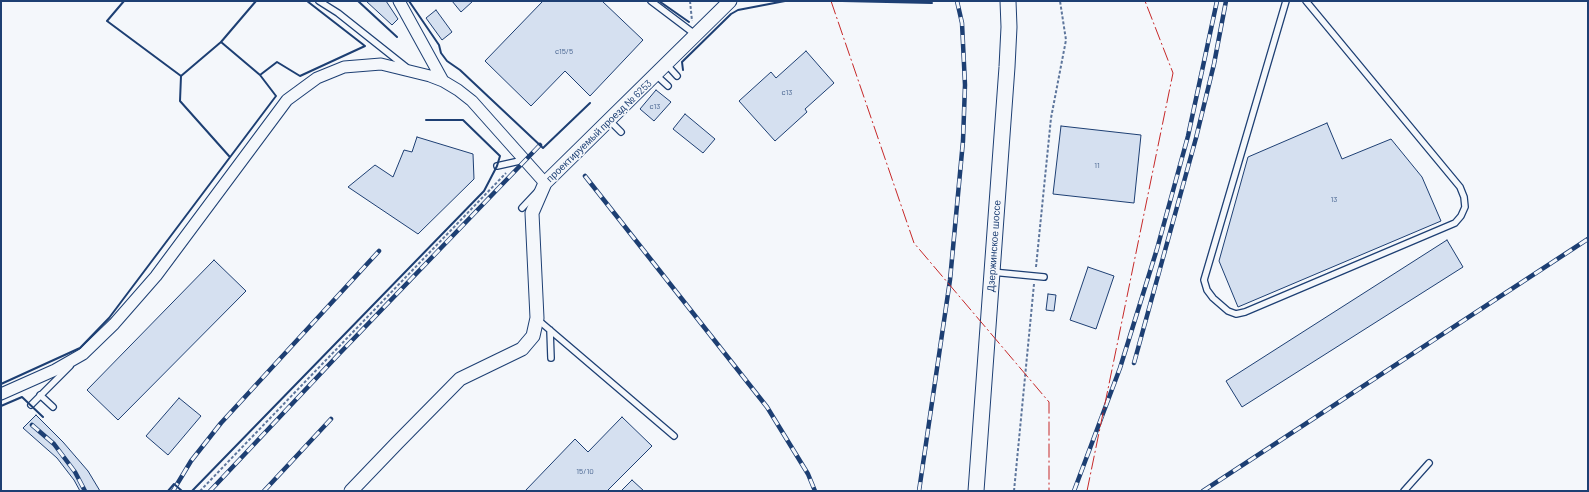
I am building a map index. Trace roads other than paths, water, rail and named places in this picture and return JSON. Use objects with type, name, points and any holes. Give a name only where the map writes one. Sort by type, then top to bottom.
[{"type":"main road","name":"Дзержинское шоссе","points":[[976,491],[1009,34],[1008,1]]},
{"type":"street","points":[[399,1],[443,81]]},
{"type":"street","name":"проектируемый проезд № 6253","points":[[351,491],[460,379],[522,349],[533,336],[537,318],[532,213],[545,183],[667,64],[695,33],[730,1]]},
{"type":"street","points":[[1,394],[55,370],[83,354],[114,324],[156,276],[287,100],[317,78],[344,67],[381,64],[443,81],[458,90],[472,102],[521,161],[545,183]]},
{"type":"lane","points":[[319,1],[338,13],[412,72]]},
{"type":"lane","points":[[651,1],[695,33]]},
{"type":"lane","points":[[1286,1],[1204,280],[1207,290],[1213,298],[1228,311],[1236,314],[1245,312],[1454,223],[1465,207],[1464,197],[1460,187],[1306,1]]},
{"type":"lane","points":[[667,64],[677,76]]},
{"type":"lane","points":[[656,75],[668,86]]},
{"type":"lane","points":[[609,120],[621,132]]},
{"type":"lane","points":[[497,166],[521,161]]},
{"type":"lane","points":[[522,208],[545,183]]},
{"type":"lane","points":[[992,272],[1044,277]]},
{"type":"lane","points":[[537,318],[674,436]]},
{"type":"lane","points":[[550,330],[551,358]]},
{"type":"lane","points":[[30,405],[83,354]]},
{"type":"lane","points":[[40,395],[53,407]]},
{"type":"lane","points":[[1404,491],[1429,462]]},
{"type":"railway","points":[[919,491],[950,280],[963,141],[965,85],[962,23],[957,1]]},
{"type":"railway","points":[[1074,491],[1120,368],[1157,249],[1188,136],[1217,1]]},
{"type":"railway","points":[[1134,363],[1196,138],[1214,64],[1226,1]]},
{"type":"railway","points":[[210,491],[339,354],[540,145]]},
{"type":"railway","points":[[585,176],[767,407],[808,474],[815,491]]},
{"type":"railway","points":[[1203,491],[1588,239]]},
{"type":"railway","points":[[173,491],[191,461],[221,423],[379,251]]},
{"type":"railway","points":[[264,491],[331,419]]},
{"type":"railway","points":[[32,425],[54,444],[75,472],[85,491]]}]
